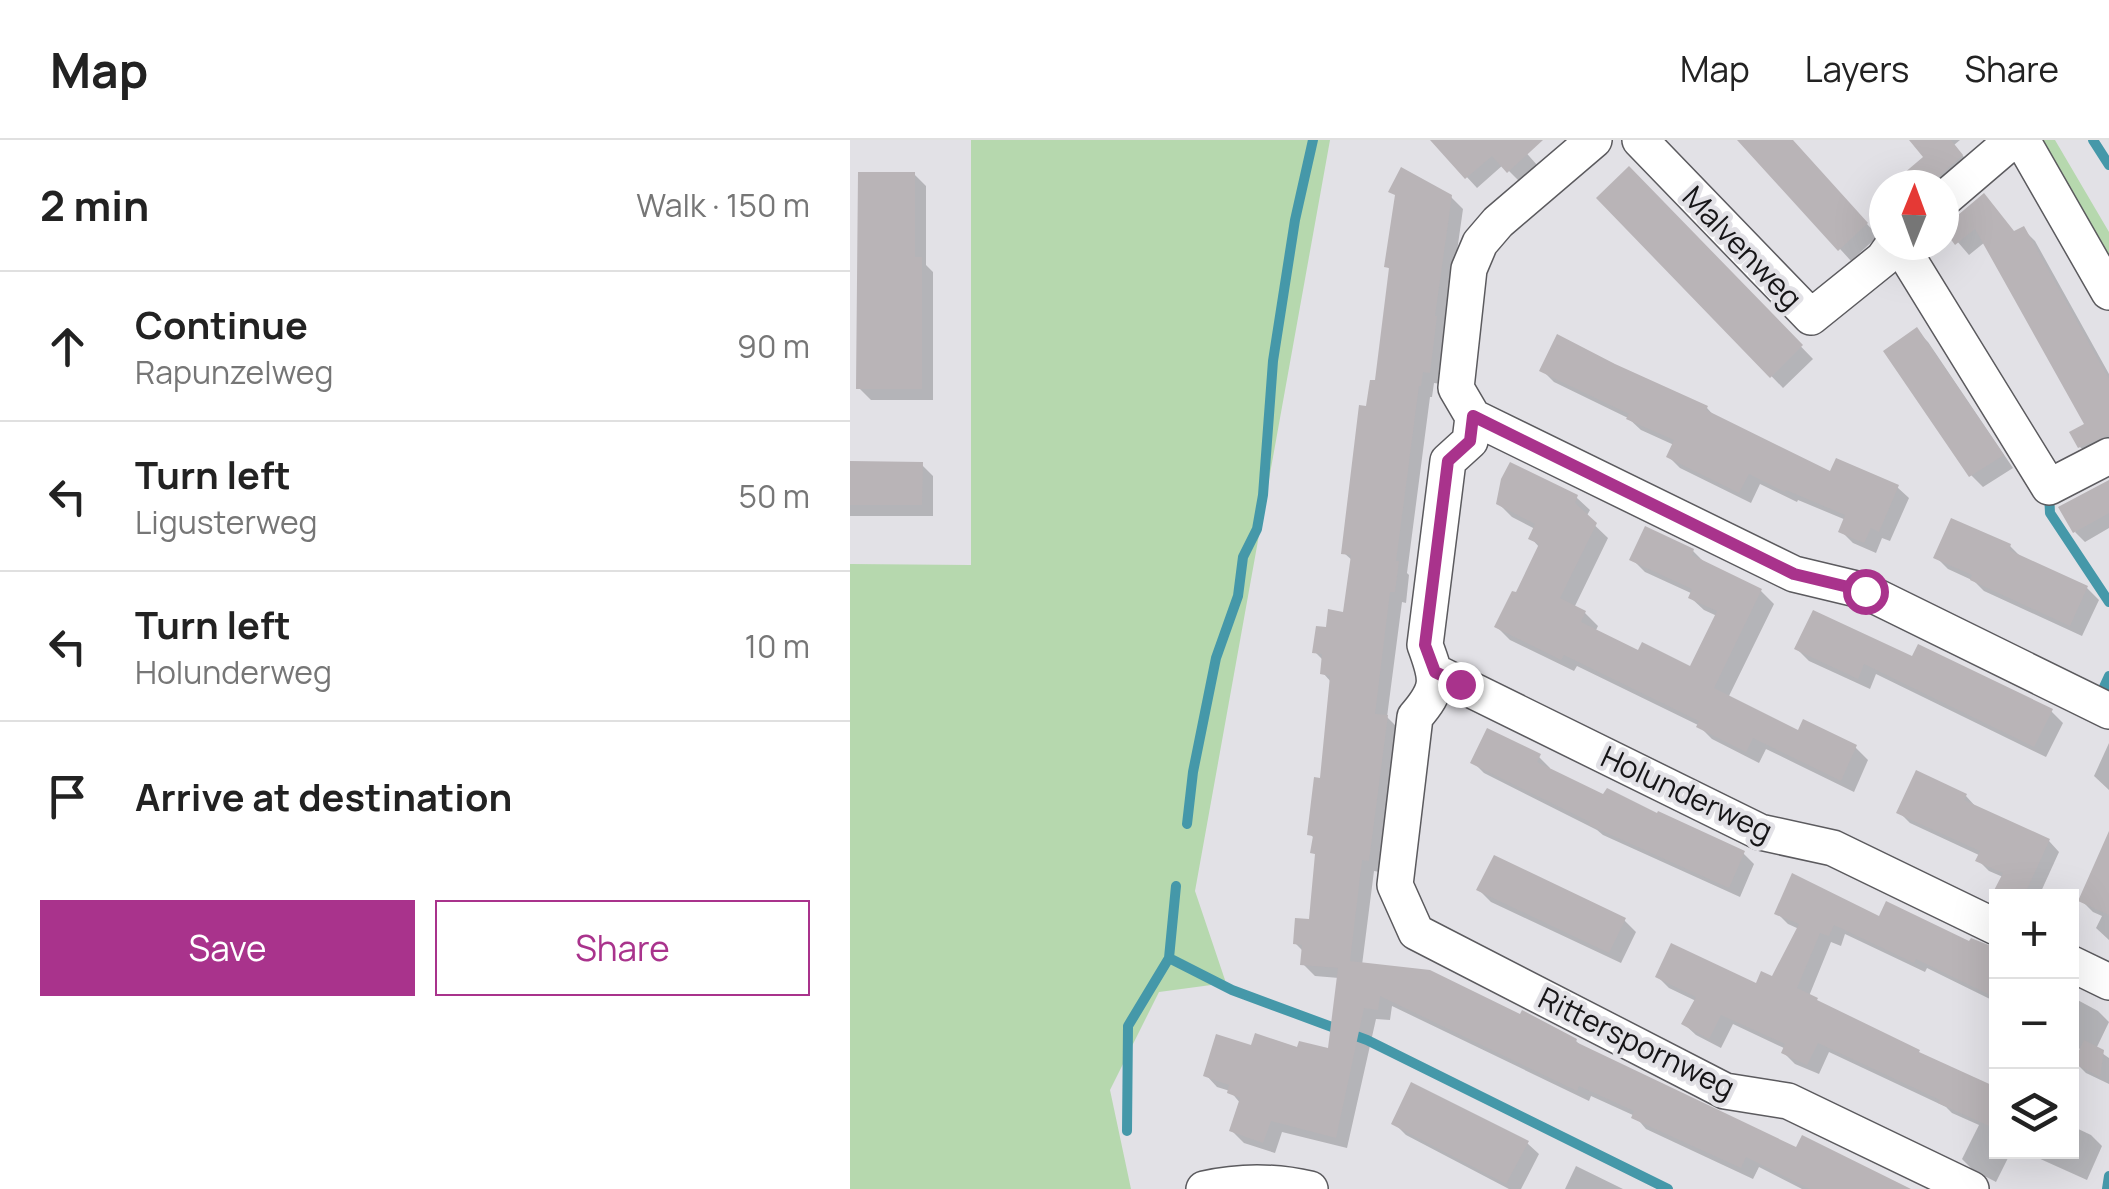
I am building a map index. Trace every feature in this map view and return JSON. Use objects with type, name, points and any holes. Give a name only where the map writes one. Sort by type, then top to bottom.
[{"type":"street","points":[[1594,140],[1498,222],[1480,244],[1469,269],[1456,388],[1473,416],[1794,574],[1865,591],[2109,711]]},
{"type":"street","name":"Malvenweg","points":[[1640,140],[1811,318],[1882,260]]},
{"type":"street","points":[[1959,185],[2013,140]]},
{"type":"street","points":[[2022,140],[2109,292]]},
{"type":"street","name":"Malvenweg","points":[[1906,260],[2049,487],[2109,456]]},
{"type":"street","points":[[1435,672],[1425,645],[1448,461],[1470,441],[1473,416]]},
{"type":"street","name":"Holunderweg","points":[[1435,672],[1760,832],[1833,848],[1989,925]]},
{"type":"street","name":"Ritterspornweg","points":[[1435,672],[1432,698],[1415,717],[1395,884],[1416,932],[1725,1090],[1788,1101],[1971,1189]]},
{"type":"street","points":[[2079,967],[2109,982]]},
{"type":"street","points":[[1204,1189],[1281,1182],[1310,1189]]},
{"type":"green space","points":[[971,140],[1330,140],[1195,891],[1226,983],[1159,992],[1110,1090],[1131,1189],[850,1189],[850,564],[971,565]]},
{"type":"green space","points":[[2037,140],[2055,140],[2109,232],[2109,260]]},
{"type":"building","points":[[1430,140],[1543,140],[1507,173],[1492,156],[1465,179]]},
{"type":"building","points":[[1737,140],[1793,140],[1868,223],[1838,251]]},
{"type":"building","points":[[1909,140],[1951,140],[1963,155],[1946,170],[1908,170],[1923,157]]},
{"type":"building","points":[[1629,166],[1803,345],[1770,378],[1596,198]]},
{"type":"building","points":[[1401,167],[1452,195],[1430,373],[1423,372],[1419,386],[1395,592],[1390,592],[1375,714],[1388,715],[1369,861],[1362,860],[1350,961],[1430,970],[1520,1014],[1522,1010],[1577,1039],[1576,1042],[1796,1147],[1802,1135],[1911,1189],[1810,1189],[1746,1157],[1741,1168],[1631,1118],[1634,1111],[1579,1086],[1577,1091],[1380,996],[1378,1010],[1364,1008],[1336,1138],[1271,1121],[1263,1143],[1229,1131],[1240,1098],[1227,1093],[1229,1085],[1203,1076],[1216,1034],[1251,1045],[1255,1033],[1297,1047],[1299,1041],[1328,1048],[1338,968],[1300,965],[1302,945],[1293,944],[1295,918],[1309,919],[1315,854],[1310,853],[1313,836],[1307,835],[1314,777],[1320,778],[1330,676],[1320,674],[1322,654],[1312,653],[1316,626],[1326,627],[1328,609],[1343,612],[1351,555],[1341,554],[1359,405],[1366,406],[1370,380],[1375,380],[1389,268],[1384,267],[1395,195],[1388,192]]},
{"type":"building","points":[[858,172],[915,172],[915,257],[922,257],[922,389],[856,389]]},
{"type":"building","points":[[1984,193],[2014,231],[2024,226],[2109,379],[2109,435],[2078,448],[2069,432],[2084,424],[1975,229],[1959,242],[1959,214]]},
{"type":"building","points":[[1917,327],[2004,455],[1969,477],[1883,351]]},
{"type":"building","points":[[1557,334],[1708,406],[1706,410],[1830,471],[1836,458],[1899,485],[1879,532],[1871,528],[1864,543],[1838,532],[1845,515],[1749,474],[1739,493],[1666,457],[1674,440],[1626,419],[1629,414],[1539,371]]},
{"type":"building","points":[[850,461],[923,462],[922,505],[850,505]]},
{"type":"building","points":[[1510,462],[1578,495],[1575,503],[1597,523],[1560,598],[1586,611],[1581,622],[1638,650],[1642,642],[1690,666],[1717,611],[1688,598],[1692,589],[1629,560],[1645,526],[1694,549],[1692,555],[1762,589],[1714,688],[1798,730],[1803,719],[1857,745],[1841,781],[1753,738],[1746,752],[1696,727],[1699,721],[1564,655],[1561,660],[1494,627],[1539,544],[1528,539],[1535,524],[1496,504],[1501,479]]},
{"type":"building","points":[[2109,480],[2109,513],[2073,533],[2058,507]]},
{"type":"building","points":[[1951,518],[2011,544],[2009,550],[2088,586],[2070,626],[1970,580],[1972,575],[1933,558]]},
{"type":"building","points":[[1813,610],[1912,656],[1918,644],[2053,709],[2034,747],[1864,664],[1858,679],[1794,649]]},
{"type":"building","points":[[1487,728],[1541,754],[1537,762],[1603,794],[1607,788],[1745,851],[1729,888],[1589,825],[1590,822],[1470,763]]},
{"type":"building","points":[[1916,770],[1967,794],[1964,800],[2050,839],[2027,889],[1995,889],[2003,873],[1975,861],[1980,851],[1896,813]]},
{"type":"building","points":[[2109,831],[2109,915],[2079,899]]},
{"type":"building","points":[[1494,855],[1626,918],[1609,953],[1476,890]]},
{"type":"building","points":[[1792,873],[1879,916],[1886,901],[1969,941],[1971,938],[1989,945],[1989,995],[1834,925],[1829,936],[1820,933],[1797,988],[1989,1084],[1989,1126],[1818,1043],[1807,1065],[1781,1053],[1785,1044],[1721,1015],[1709,1039],[1681,1024],[1696,997],[1655,977],[1671,943],[1756,983],[1761,971],[1772,976],[1799,924],[1774,914]]},
{"type":"building","points":[[2084,1040],[2104,1050],[2100,1077],[2079,1066]]},
{"type":"building","points":[[1411,1082],[1529,1141],[1506,1184],[1391,1124]]},
{"type":"waterway","points":[[1187,824],[1193,772],[1216,658],[1238,596],[1243,557],[1257,529],[1273,361],[1295,220],[1313,140]]},
{"type":"waterway","points":[[2093,140],[2109,165]]},
{"type":"waterway","points":[[2049,493],[2050,513],[2109,602]]},
{"type":"waterway","points":[[2109,676],[2103,689],[2109,692]]},
{"type":"waterway","points":[[1127,1131],[1128,1026],[1169,958],[1176,886]]},
{"type":"waterway","points":[[1169,958],[1232,990],[1367,1040],[1668,1189]]},
{"type":"waterway","points":[[2107,1189],[2109,1176]]},
{"type":"route","points":[[1460,684],[1435,672],[1425,645],[1448,461],[1470,441],[1473,416],[1794,574],[1865,591]]}]
